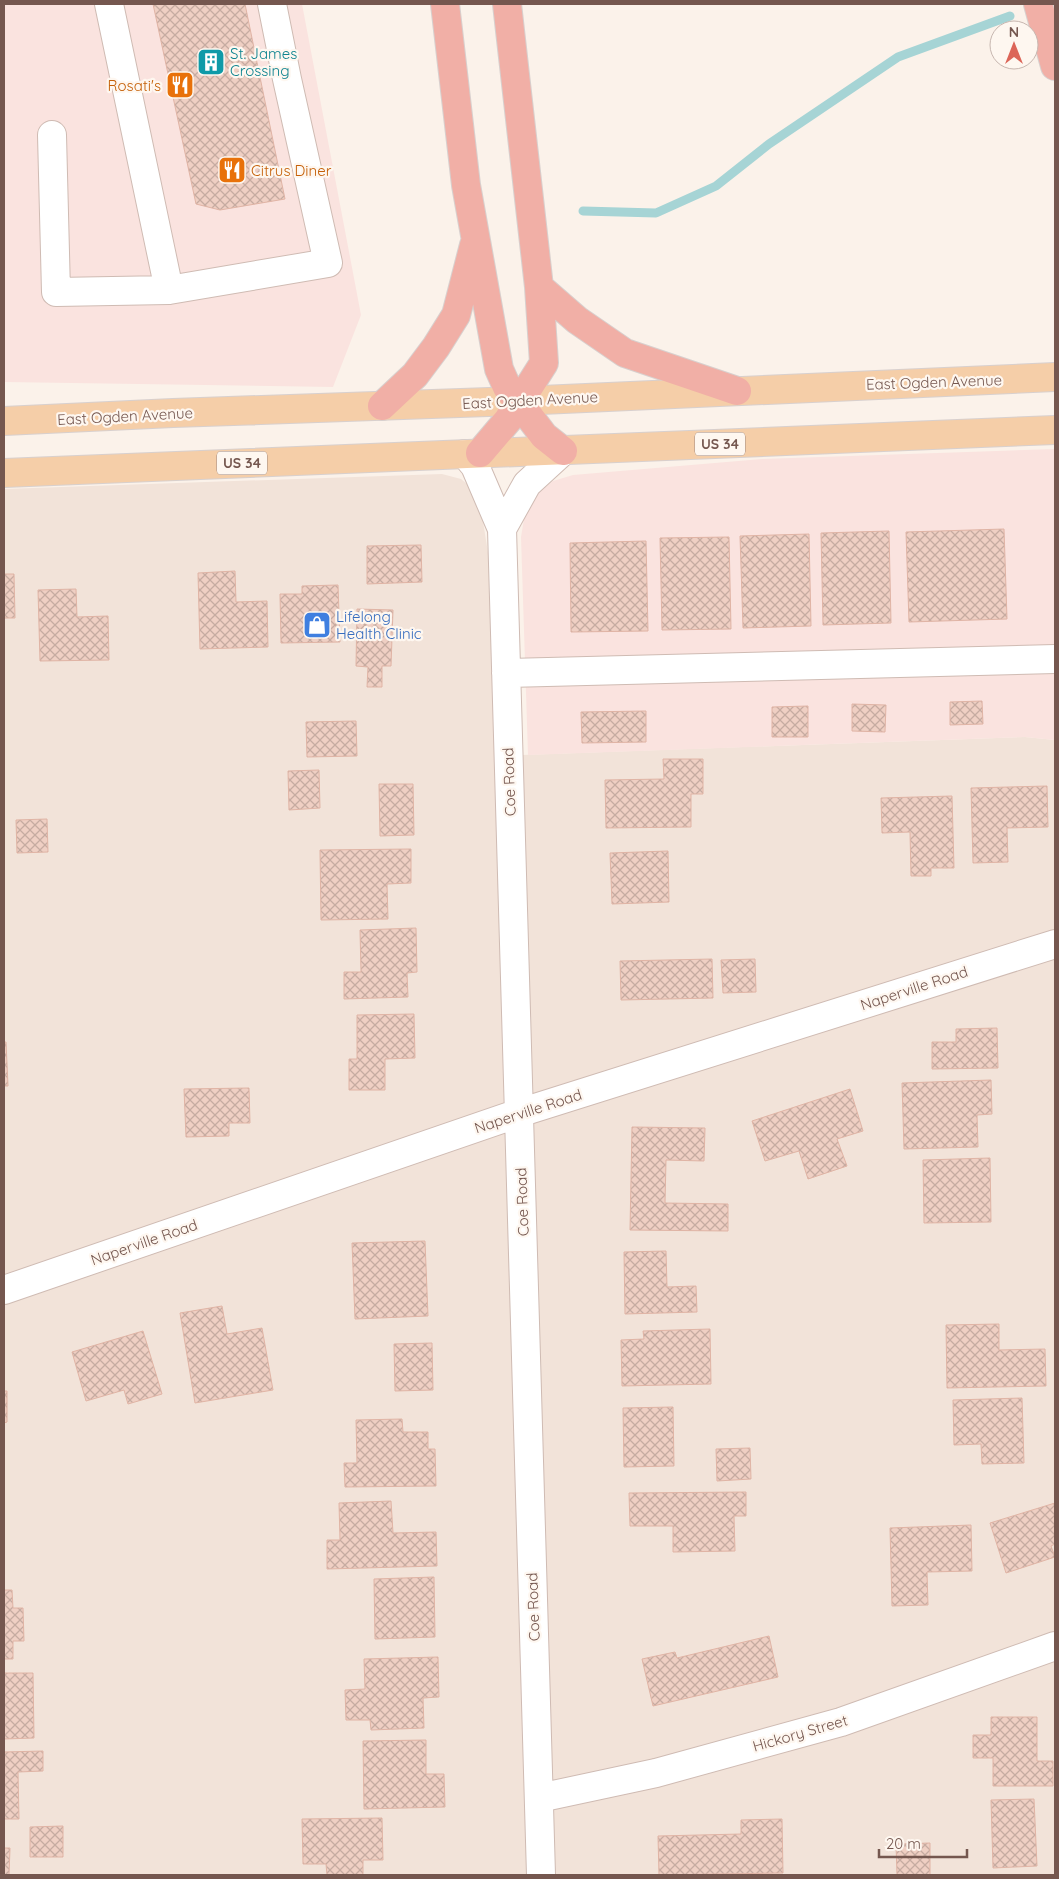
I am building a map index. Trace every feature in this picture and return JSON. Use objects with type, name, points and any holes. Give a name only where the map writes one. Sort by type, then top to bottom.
[{"type":"highway","points":[[445,4],[466,185],[499,369],[507,387],[520,401],[544,436],[563,450]]},
{"type":"highway","points":[[473,454],[508,420],[544,362],[539,287],[507,4]]},
{"type":"highway","points":[[1038,4],[1055,66]]},
{"type":"highway","points":[[382,406],[414,375],[436,347],[456,315],[476,236]]},
{"type":"highway","points":[[539,287],[576,320],[625,353],[737,391]]},
{"type":"main road","name":"East Ogden Avenue","points":[[4,421],[520,401],[1055,377]]},
{"type":"main road","name":"US 34","points":[[4,473],[1055,430]]},
{"type":"street","points":[[109,4],[169,290]]},
{"type":"street","points":[[52,135],[56,292],[169,290],[328,263],[272,4]]},
{"type":"street","points":[[502,529],[527,484],[563,450]]},
{"type":"street","name":"Coe Road","points":[[473,454],[475,466],[502,529],[541,1875]]},
{"type":"street","points":[[506,674],[1055,660]]},
{"type":"street","name":"Naperville Road","points":[[4,1290],[519,1113],[1055,944]]},
{"type":"street","name":"Hickory Street","points":[[539,1798],[656,1772],[841,1722],[1055,1646]]},
{"type":"shaded area","name":"St. James Crossing","points":[[4,4],[302,4],[361,315],[333,387],[4,382]]},
{"type":"shaded area","points":[[1055,449],[1055,740],[1025,737],[528,755],[521,537],[525,513],[535,495],[553,481],[573,475],[762,459]]},
{"type":"shaded area","points":[[442,474],[461,479],[473,489],[481,509],[489,559],[495,756],[1025,737],[1055,740],[1055,1875],[4,1875],[4,489]]},
{"type":"building","name":"St. James Crossing","points":[[153,4],[245,4],[285,199],[220,210],[196,204]]},
{"type":"building","points":[[1004,529],[1007,619],[909,622],[906,532]]},
{"type":"building","points":[[889,531],[891,623],[823,625],[821,533]]},
{"type":"building","points":[[809,534],[811,626],[743,628],[740,536]]},
{"type":"building","points":[[729,537],[731,629],[662,630],[660,538]]},
{"type":"building","points":[[646,541],[648,631],[571,632],[570,543]]},
{"type":"building","points":[[421,545],[422,582],[367,584],[367,546]]},
{"type":"building","points":[[235,571],[236,602],[267,601],[268,647],[200,649],[198,573]]},
{"type":"building","points":[[4,574],[14,574],[15,618],[4,618]]},
{"type":"building","points":[[338,585],[340,642],[281,643],[280,594],[302,594],[302,586]]},
{"type":"building","points":[[76,589],[77,617],[108,616],[109,660],[40,661],[38,590]]},
{"type":"building","points":[[357,609],[393,610],[391,666],[382,666],[382,687],[367,687],[368,667],[356,666]]},
{"type":"building","points":[[982,701],[983,724],[950,725],[950,702]]},
{"type":"building","points":[[852,704],[886,705],[885,732],[852,731]]},
{"type":"building","points":[[808,706],[808,737],[772,737],[772,707]]},
{"type":"building","points":[[646,711],[646,742],[582,743],[581,712]]},
{"type":"building","points":[[356,721],[357,756],[307,757],[306,722]]},
{"type":"building","points":[[663,759],[703,759],[703,794],[691,794],[691,827],[606,828],[605,780],[664,779]]},
{"type":"building","points":[[319,770],[320,808],[289,810],[288,771]]},
{"type":"building","points":[[379,784],[413,784],[414,835],[380,836]]},
{"type":"building","points":[[1047,786],[1048,827],[1007,828],[1008,862],[973,863],[971,788]]},
{"type":"building","points":[[952,796],[954,868],[931,868],[931,876],[911,876],[910,832],[882,833],[881,798]]},
{"type":"building","points":[[47,819],[48,852],[17,853],[16,820]]},
{"type":"building","points":[[411,849],[411,883],[387,884],[388,919],[321,920],[320,850]]},
{"type":"building","points":[[668,851],[669,902],[612,904],[610,853]]},
{"type":"building","points":[[416,928],[417,972],[407,973],[408,997],[344,999],[344,972],[361,972],[360,930]]},
{"type":"building","points":[[712,959],[713,998],[621,1000],[620,961]]},
{"type":"building","points":[[755,959],[756,992],[723,993],[721,960]]},
{"type":"building","points":[[414,1014],[415,1058],[385,1059],[385,1090],[349,1090],[349,1059],[357,1059],[357,1015]]},
{"type":"building","points":[[997,1028],[998,1068],[932,1069],[932,1042],[956,1042],[956,1029]]},
{"type":"building","points":[[4,1042],[6,1042],[8,1086],[4,1086]]},
{"type":"building","points":[[991,1080],[992,1114],[977,1115],[978,1147],[904,1149],[902,1083]]},
{"type":"building","points":[[249,1088],[250,1123],[229,1123],[229,1136],[186,1137],[184,1089]]},
{"type":"building","points":[[850,1089],[863,1131],[837,1139],[847,1166],[808,1179],[799,1151],[765,1161],[752,1121]]},
{"type":"building","points":[[632,1127],[705,1128],[704,1161],[666,1160],[665,1203],[728,1204],[728,1231],[630,1230]]},
{"type":"building","points":[[990,1158],[991,1222],[924,1223],[923,1160]]},
{"type":"building","points":[[425,1241],[428,1316],[355,1319],[352,1243]]},
{"type":"building","points":[[666,1251],[667,1287],[696,1286],[697,1312],[625,1314],[624,1252]]},
{"type":"building","points":[[222,1306],[227,1334],[262,1328],[273,1390],[195,1403],[180,1313]]},
{"type":"building","points":[[999,1324],[999,1350],[1045,1349],[1046,1386],[947,1388],[946,1325]]},
{"type":"building","points":[[710,1329],[711,1384],[622,1386],[621,1340],[644,1339],[643,1331]]},
{"type":"building","points":[[143,1331],[162,1394],[128,1404],[124,1390],[86,1401],[72,1352]]},
{"type":"building","points":[[432,1343],[433,1390],[395,1391],[394,1344]]},
{"type":"building","points":[[4,1391],[7,1391],[7,1422],[4,1423]]},
{"type":"building","points":[[1022,1398],[1024,1463],[982,1464],[981,1444],[954,1445],[953,1400]]},
{"type":"building","points":[[673,1407],[674,1466],[624,1467],[623,1408]]},
{"type":"building","points":[[402,1419],[403,1432],[428,1432],[428,1449],[435,1449],[436,1486],[345,1487],[344,1463],[357,1463],[356,1420]]},
{"type":"building","points":[[750,1448],[751,1479],[717,1481],[716,1449]]},
{"type":"building","points":[[746,1492],[746,1516],[734,1516],[735,1551],[673,1552],[673,1526],[630,1526],[629,1493]]},
{"type":"building","points":[[391,1501],[393,1533],[436,1532],[437,1566],[327,1569],[327,1540],[340,1540],[339,1503]]},
{"type":"building","points":[[1055,1503],[1055,1544],[1051,1546],[1055,1557],[1006,1573],[990,1523]]},
{"type":"building","points":[[971,1525],[972,1571],[927,1572],[928,1605],[892,1606],[890,1528]]},
{"type":"building","points":[[434,1577],[435,1637],[375,1639],[374,1579]]},
{"type":"building","points":[[4,1590],[12,1590],[13,1608],[23,1608],[24,1641],[13,1641],[13,1659],[4,1659]]},
{"type":"building","points":[[769,1636],[778,1677],[653,1706],[642,1659],[675,1652],[677,1658]]},
{"type":"building","points":[[438,1657],[439,1697],[423,1698],[424,1728],[371,1730],[370,1720],[346,1720],[345,1690],[365,1689],[364,1659]]},
{"type":"building","points":[[4,1673],[33,1673],[34,1738],[4,1739]]},
{"type":"building","points":[[991,1717],[1037,1717],[1037,1761],[1053,1761],[1053,1786],[993,1786],[993,1758],[973,1758],[973,1735],[991,1735]]},
{"type":"building","points":[[426,1740],[426,1774],[444,1774],[445,1807],[364,1809],[363,1741]]},
{"type":"building","points":[[43,1751],[43,1771],[18,1772],[19,1819],[4,1819],[4,1752]]},
{"type":"building","points":[[1034,1799],[1037,1866],[993,1868],[991,1800]]},
{"type":"building","points":[[382,1818],[383,1860],[363,1860],[363,1875],[327,1875],[326,1864],[303,1864],[302,1819]]},
{"type":"building","points":[[782,1819],[783,1873],[659,1875],[658,1836],[741,1834],[741,1820]]},
{"type":"building","points":[[63,1826],[63,1857],[30,1857],[30,1827]]},
{"type":"building","points":[[930,1843],[930,1875],[897,1875],[896,1844]]},
{"type":"building","points":[[4,1848],[10,1848],[9,1875],[4,1875]]},
{"type":"waterway","points":[[583,211],[656,213],[716,186],[769,144],[898,57],[1010,16]]},
{"type":"place","name":"St. James Crossing","points":[[211,62]]},
{"type":"place","name":"Rosati's","points":[[180,85]]},
{"type":"place","name":"Citrus Diner","points":[[232,170]]},
{"type":"place","name":"Lifelong Health Clinic","points":[[317,625]]}]
